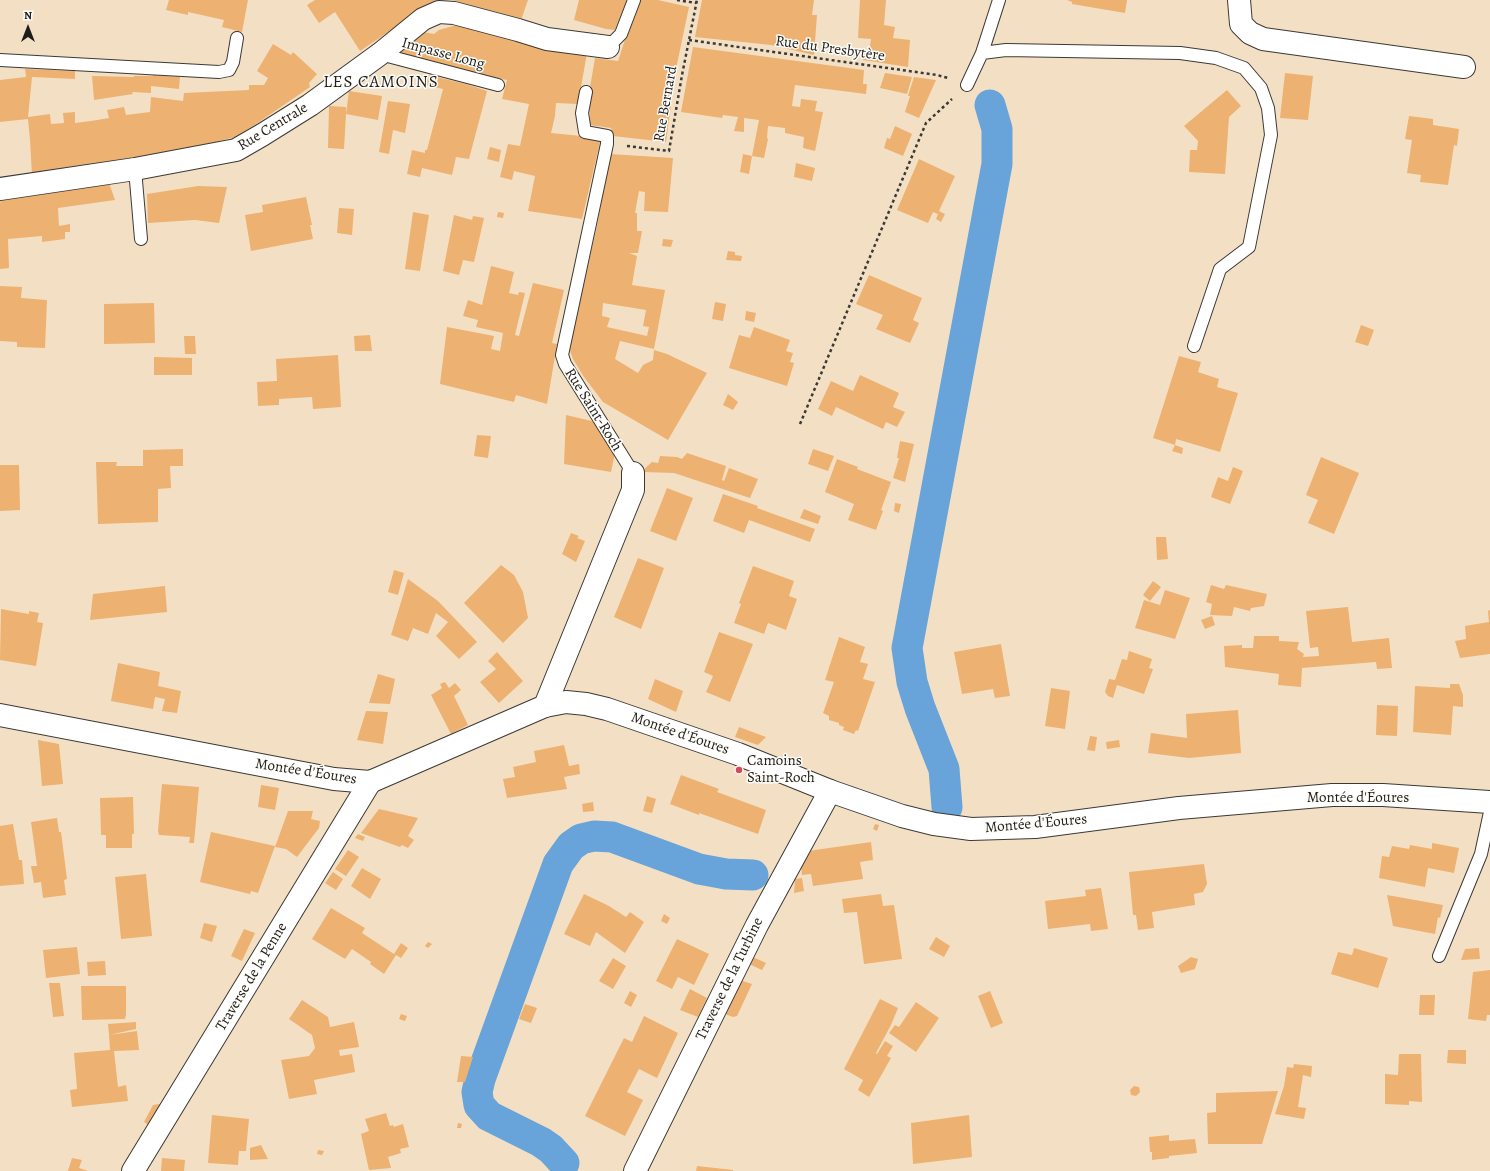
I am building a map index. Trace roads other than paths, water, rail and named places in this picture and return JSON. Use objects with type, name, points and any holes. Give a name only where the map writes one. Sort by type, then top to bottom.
[{"type":"street","points":[[1239,0],[1241,24],[1250,33],[1263,39],[1464,67]]},
{"type":"street","name":"Rue Centrale","points":[[0,188],[135,169],[236,150],[262,136],[310,105],[380,54],[441,6],[454,13],[518,30],[547,40],[608,47]]},
{"type":"street","name":"Rue Saint-Roch","points":[[545,706],[633,490],[633,473]]},
{"type":"street","name":"Montée d'Éoures","points":[[0,715],[334,779],[370,782],[545,706],[566,702],[586,704],[607,709],[738,754],[902,816],[934,824],[971,829],[1035,827],[1180,808],[1332,795],[1383,795],[1490,802]]},
{"type":"street","name":"Traverse de la Penne","points":[[133,1171],[370,782]]},
{"type":"street","name":"Traverse de la Turbine","points":[[635,1171],[757,925],[830,790]]},
{"type":"lane","points":[[608,47],[621,34],[634,0]]},
{"type":"lane","points":[[967,85],[982,53],[999,0]]},
{"type":"lane","points":[[0,60],[219,72],[229,70],[233,62],[237,38]]},
{"type":"lane","points":[[982,53],[1006,50],[1180,53],[1216,58],[1244,68],[1261,88],[1268,108],[1271,134],[1248,247],[1220,269],[1194,346]]},
{"type":"lane","name":"Impasse Long","points":[[380,54],[498,85]]},
{"type":"lane","name":"Rue Saint-Roch","points":[[586,92],[582,113],[585,132],[607,136],[562,355],[565,364],[633,473]]},
{"type":"lane","points":[[135,169],[140,239]]},
{"type":"lane","points":[[1439,956],[1481,854],[1490,812]]},
{"type":"waterway","points":[[947,807],[944,769],[920,708],[912,682],[907,648],[997,164],[997,129],[990,105]]},
{"type":"waterway","points":[[564,1163],[551,1149],[541,1142],[489,1116],[479,1105],[477,1092],[480,1079],[558,864],[571,846],[581,839],[594,836],[612,837],[699,869],[726,874],[753,875]]},
{"type":"place","name":"Camoins Saint-Roch","points":[[739,770]]},
{"type":"district","name":"LES CAMOINS","points":[[381,83]]}]
